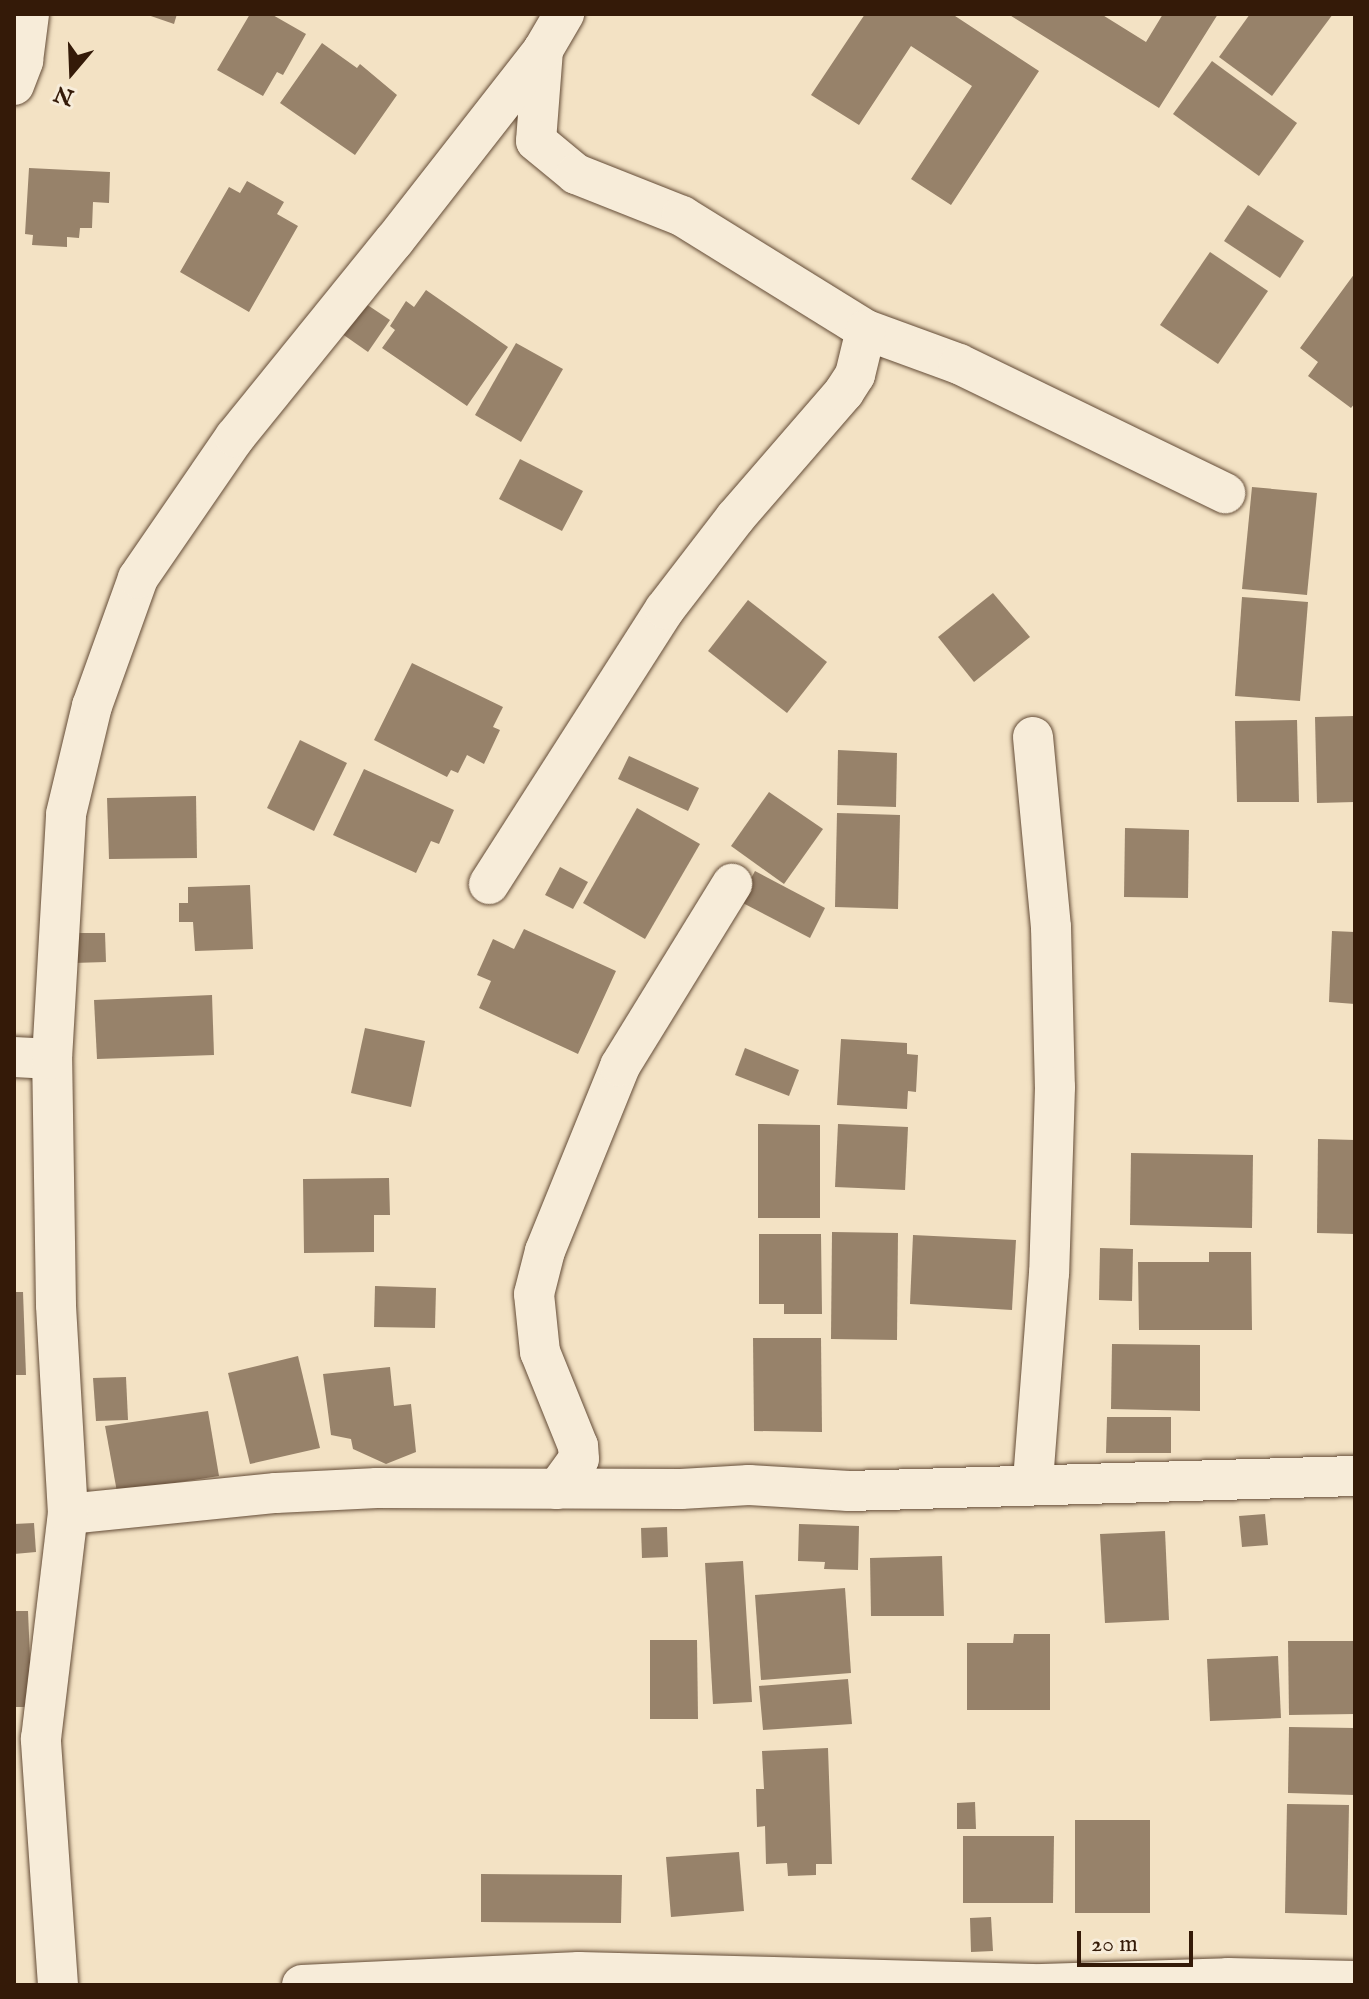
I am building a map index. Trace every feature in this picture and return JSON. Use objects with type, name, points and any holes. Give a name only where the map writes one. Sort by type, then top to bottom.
[{"type":"street","points":[[14,85],[23,61],[29,14]]},
{"type":"street","points":[[58,1985],[41,1739],[68,1514],[56,1305],[33,1058],[66,814],[92,706],[138,578],[235,437],[543,50],[564,14]]},
{"type":"street","points":[[543,50],[536,141],[555,160],[576,174],[703,228],[866,330],[959,364],[1225,493]]},
{"type":"street","points":[[489,884],[665,609],[735,518],[844,392],[855,375],[866,330]]},
{"type":"street","points":[[1033,737],[1039,829],[1051,927],[1055,1087],[1049,1273],[1033,1483]]},
{"type":"street","points":[[557,1489],[579,1459],[578,1446],[540,1352],[534,1294],[545,1251],[620,1066],[732,884]]},
{"type":"street","points":[[68,1514],[276,1493],[377,1488],[681,1489],[749,1485],[849,1491],[1033,1483],[1355,1476]]},
{"type":"street","points":[[302,1985],[578,1978],[1042,1984],[1228,1978],[1355,1981]]},
{"type":"building","points":[[145,14],[177,14],[174,24]]},
{"type":"building","points":[[250,14],[271,14],[306,34],[283,75],[277,72],[263,96],[217,70]]},
{"type":"building","points":[[865,14],[952,14],[1039,71],[951,205],[911,179],[972,86],[911,46],[859,125],[811,95]]},
{"type":"building","points":[[1008,14],[1101,14],[1146,42],[1163,14],[1218,14],[1159,108]]},
{"type":"building","points":[[1250,14],[1333,14],[1272,96],[1219,57]]},
{"type":"building","points":[[322,43],[357,68],[360,64],[397,95],[355,155],[280,103]]},
{"type":"building","points":[[1212,61],[1297,123],[1259,176],[1173,114]]},
{"type":"building","points":[[29,168],[110,172],[109,203],[93,202],[92,228],[80,228],[79,238],[67,237],[67,247],[32,245],[33,235],[25,234]]},
{"type":"building","points":[[247,181],[284,202],[277,214],[298,226],[249,312],[180,272],[229,187],[240,193]]},
{"type":"building","points":[[1248,205],[1304,241],[1280,278],[1224,241]]},
{"type":"building","points":[[1210,252],[1268,291],[1218,364],[1160,325]]},
{"type":"building","points":[[1355,273],[1355,403],[1351,408],[1308,376],[1318,362],[1300,348]]},
{"type":"building","points":[[426,290],[508,347],[467,406],[382,348],[395,330],[390,326],[406,301],[414,307]]},
{"type":"building","points":[[360,300],[390,320],[368,352],[338,331]]},
{"type":"building","points":[[516,343],[563,369],[521,442],[475,415]]},
{"type":"building","points":[[520,459],[583,491],[562,531],[499,499]]},
{"type":"building","points":[[1252,487],[1317,493],[1307,595],[1242,589]]},
{"type":"building","points":[[993,593],[1030,637],[974,682],[938,637]]},
{"type":"building","points":[[1242,597],[1308,602],[1300,701],[1235,696]]},
{"type":"building","points":[[748,600],[827,662],[787,713],[708,651]]},
{"type":"building","points":[[412,663],[503,707],[493,727],[500,730],[484,764],[467,755],[458,773],[451,770],[447,777],[374,740]]},
{"type":"building","points":[[1355,716],[1355,802],[1317,803],[1315,717]]},
{"type":"building","points":[[1297,720],[1299,802],[1237,802],[1235,721]]},
{"type":"building","points":[[300,740],[347,763],[314,831],[267,808]]},
{"type":"building","points":[[838,750],[897,753],[896,807],[837,805]]},
{"type":"building","points":[[629,756],[699,788],[688,811],[618,779]]},
{"type":"building","points":[[364,769],[454,810],[439,844],[431,841],[416,873],[333,835]]},
{"type":"building","points":[[769,792],[823,829],[784,884],[731,846]]},
{"type":"building","points":[[196,796],[197,858],[109,859],[107,798]]},
{"type":"building","points":[[637,808],[700,844],[645,939],[583,903]]},
{"type":"building","points":[[837,813],[900,815],[898,909],[835,907]]},
{"type":"building","points":[[1125,828],[1189,830],[1188,898],[1124,897]]},
{"type":"building","points":[[560,867],[588,882],[573,909],[545,895]]},
{"type":"building","points":[[755,871],[825,908],[810,938],[739,901]]},
{"type":"building","points":[[250,885],[253,949],[195,951],[193,922],[179,922],[179,903],[188,903],[188,887]]},
{"type":"building","points":[[524,929],[616,971],[578,1054],[479,1008],[491,981],[477,975],[493,939],[514,949]]},
{"type":"building","points":[[1332,931],[1355,932],[1355,1004],[1329,1002]]},
{"type":"building","points":[[72,933],[105,933],[106,962],[73,963]]},
{"type":"building","points":[[212,995],[214,1055],[97,1059],[94,1000]]},
{"type":"building","points":[[365,1028],[425,1041],[411,1107],[351,1093]]},
{"type":"building","points":[[841,1039],[907,1043],[907,1054],[918,1055],[916,1092],[908,1091],[907,1109],[837,1105]]},
{"type":"building","points":[[745,1048],[799,1070],[789,1096],[735,1075]]},
{"type":"building","points":[[758,1124],[820,1125],[820,1218],[758,1218]]},
{"type":"building","points":[[838,1124],[908,1127],[905,1190],[835,1187]]},
{"type":"building","points":[[1318,1139],[1355,1140],[1355,1234],[1317,1233]]},
{"type":"building","points":[[1131,1153],[1253,1155],[1252,1228],[1130,1225]]},
{"type":"building","points":[[389,1178],[390,1215],[374,1215],[374,1252],[304,1253],[303,1179]]},
{"type":"building","points":[[832,1232],[898,1233],[897,1340],[831,1339]]},
{"type":"building","points":[[759,1234],[821,1234],[822,1314],[784,1314],[784,1304],[759,1304]]},
{"type":"building","points":[[913,1235],[1016,1240],[1012,1310],[910,1304]]},
{"type":"building","points":[[1100,1248],[1133,1249],[1132,1301],[1099,1300]]},
{"type":"building","points":[[1209,1252],[1251,1252],[1252,1330],[1139,1330],[1138,1262],[1209,1262]]},
{"type":"building","points":[[375,1286],[436,1288],[435,1328],[374,1327]]},
{"type":"building","points":[[14,1292],[23,1292],[26,1375],[14,1375]]},
{"type":"building","points":[[753,1338],[821,1338],[822,1432],[754,1431]]},
{"type":"building","points":[[1112,1344],[1200,1345],[1200,1411],[1111,1409]]},
{"type":"building","points":[[298,1356],[320,1448],[250,1464],[228,1373]]},
{"type":"building","points":[[390,1367],[394,1406],[411,1404],[416,1452],[386,1464],[353,1449],[351,1439],[331,1435],[323,1374]]},
{"type":"building","points":[[126,1377],[128,1420],[96,1421],[93,1378]]},
{"type":"building","points":[[208,1411],[219,1476],[117,1492],[105,1426]]},
{"type":"building","points":[[1107,1417],[1171,1417],[1171,1453],[1106,1453]]},
{"type":"building","points":[[1265,1514],[1268,1545],[1242,1547],[1239,1516]]},
{"type":"building","points":[[34,1523],[36,1552],[14,1554],[14,1524]]},
{"type":"building","points":[[799,1524],[859,1526],[858,1570],[824,1569],[825,1562],[798,1561]]},
{"type":"building","points":[[667,1527],[668,1557],[642,1558],[641,1528]]},
{"type":"building","points":[[1165,1531],[1169,1620],[1105,1623],[1100,1534]]},
{"type":"building","points":[[942,1556],[944,1616],[871,1616],[870,1558]]},
{"type":"building","points":[[743,1561],[752,1702],[713,1704],[705,1563]]},
{"type":"building","points":[[845,1588],[851,1673],[761,1680],[755,1595]]},
{"type":"building","points":[[14,1611],[28,1611],[32,1707],[14,1707]]},
{"type":"building","points":[[1014,1634],[1050,1634],[1050,1710],[967,1710],[967,1643],[1013,1643]]},
{"type":"building","points":[[650,1640],[697,1640],[698,1719],[650,1719]]},
{"type":"building","points":[[1288,1641],[1355,1641],[1355,1714],[1289,1715]]},
{"type":"building","points":[[1278,1656],[1281,1718],[1210,1721],[1207,1659]]},
{"type":"building","points":[[848,1679],[852,1724],[763,1730],[759,1686]]},
{"type":"building","points":[[1289,1727],[1355,1728],[1355,1795],[1288,1793]]},
{"type":"building","points":[[828,1748],[832,1864],[816,1864],[816,1875],[788,1876],[787,1863],[766,1864],[765,1826],[757,1827],[756,1789],[764,1789],[762,1751]]},
{"type":"building","points":[[975,1802],[976,1829],[957,1829],[957,1803]]},
{"type":"building","points":[[1287,1804],[1349,1805],[1347,1915],[1285,1913]]},
{"type":"building","points":[[1075,1820],[1150,1820],[1150,1913],[1075,1913]]},
{"type":"building","points":[[963,1836],[1054,1836],[1053,1903],[963,1903]]},
{"type":"building","points":[[739,1852],[744,1911],[671,1917],[666,1857]]},
{"type":"building","points":[[481,1874],[622,1875],[621,1923],[481,1922]]},
{"type":"building","points":[[991,1917],[993,1951],[971,1952],[970,1918]]}]
